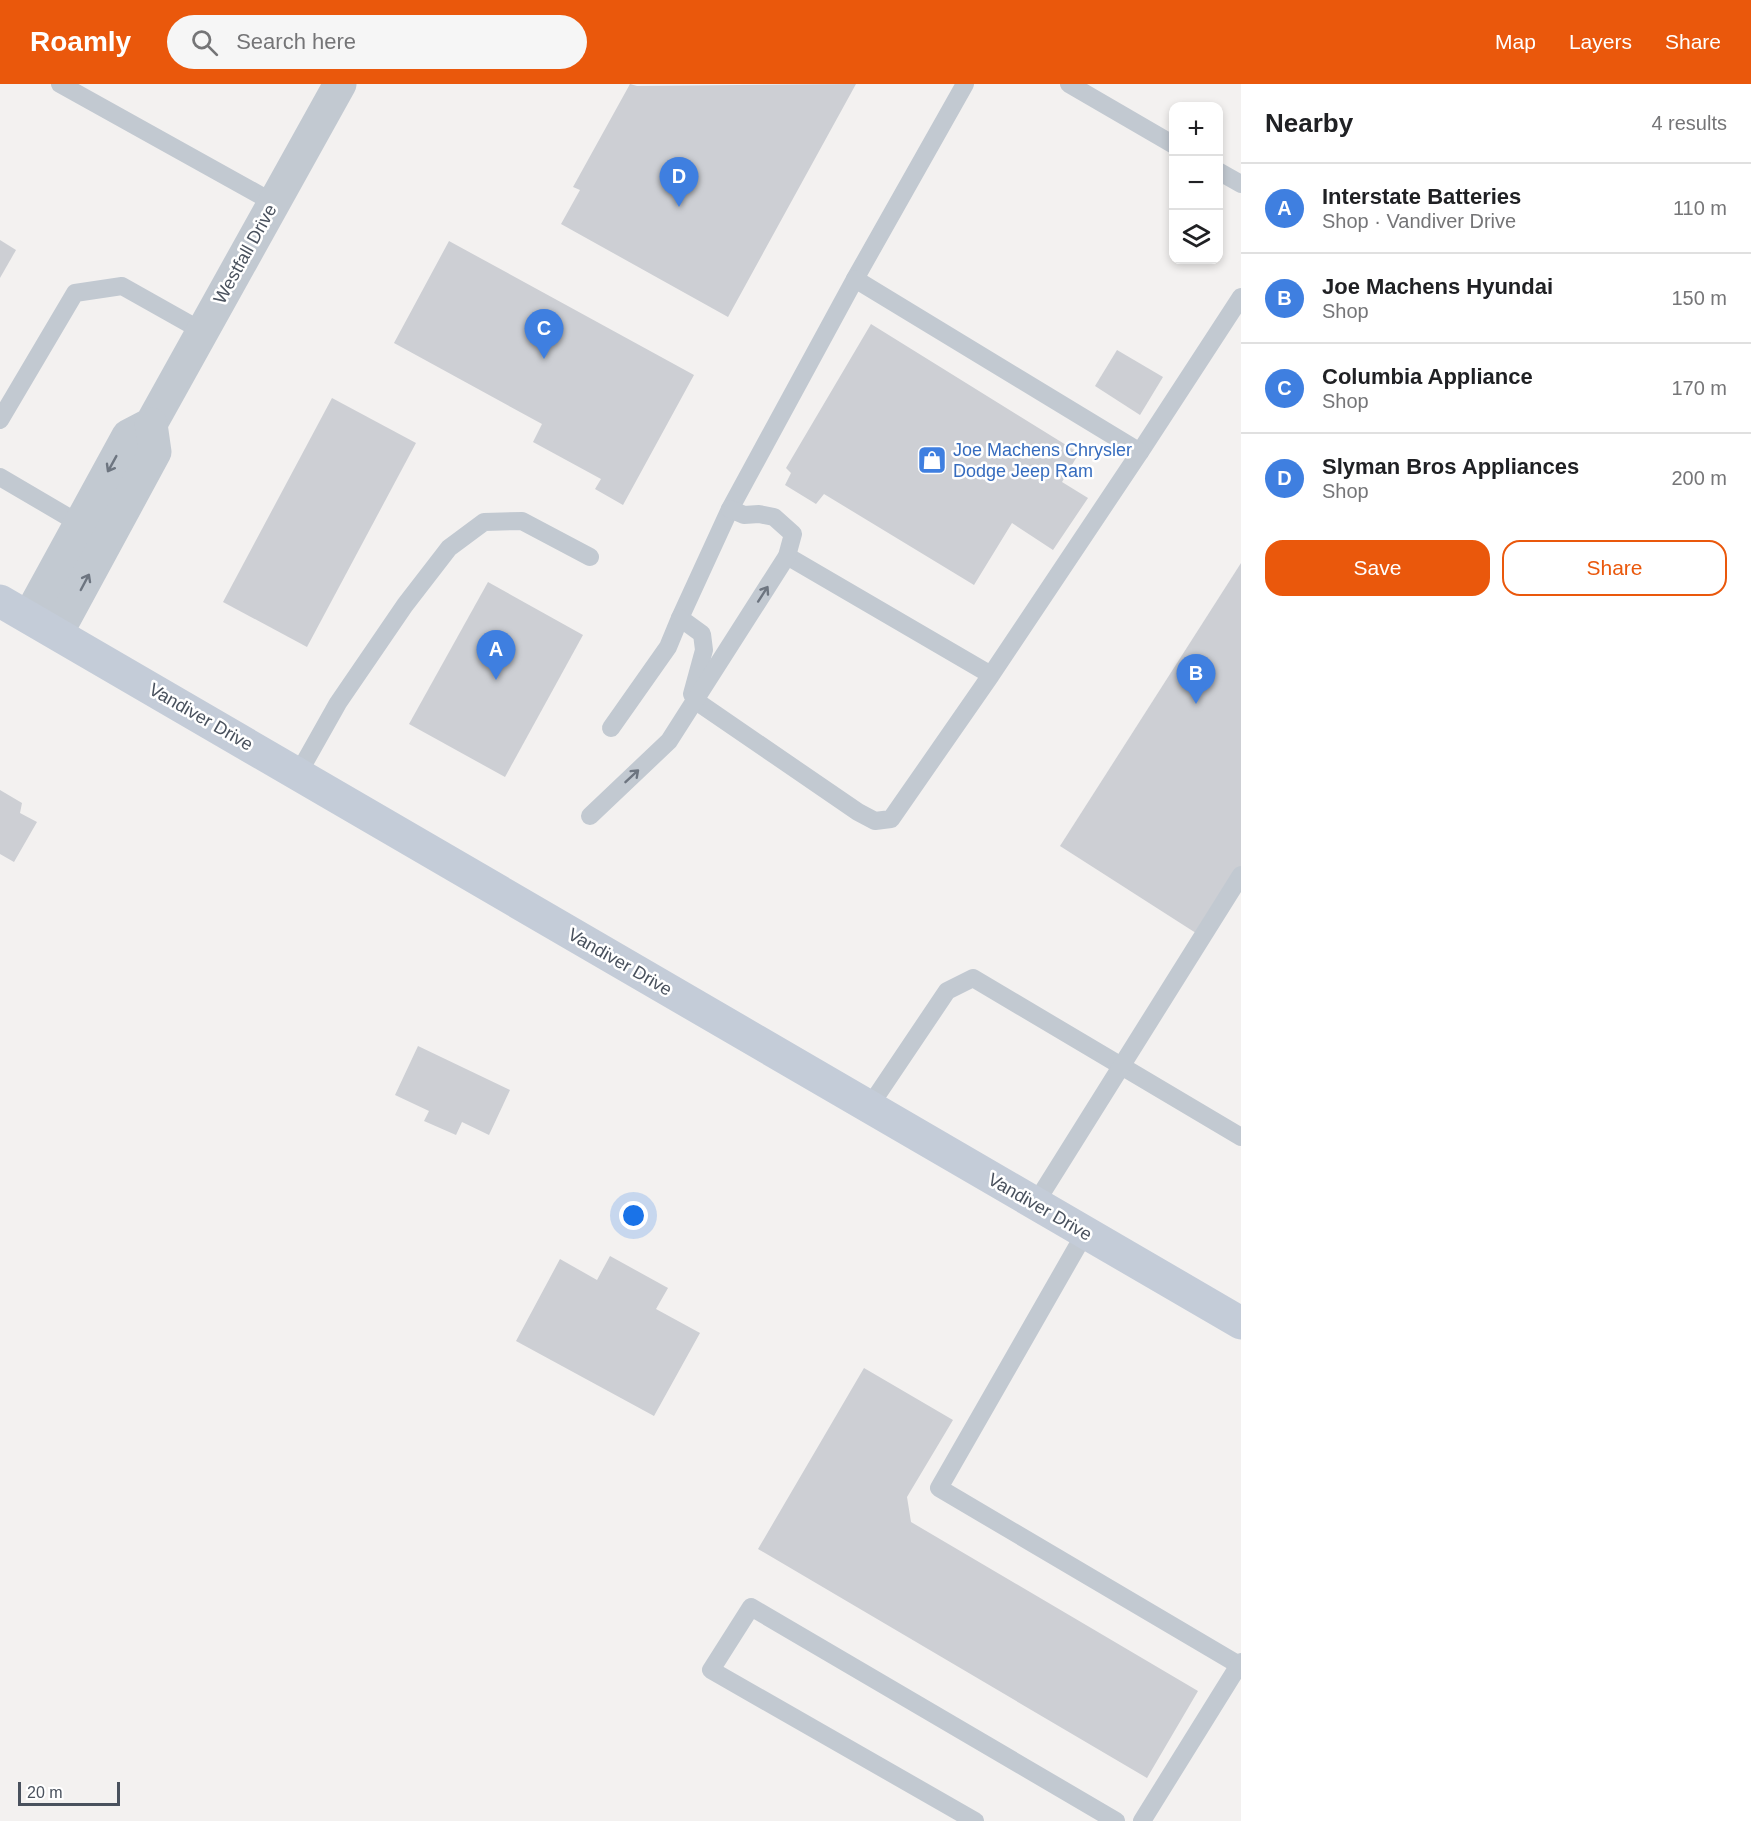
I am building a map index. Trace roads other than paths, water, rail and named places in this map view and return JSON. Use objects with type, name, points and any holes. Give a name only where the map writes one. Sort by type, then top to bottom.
[{"type":"main road","name":"Vandiver Drive","points":[[0,601],[1241,1323]]},
{"type":"street","name":"Westfall Drive","points":[[29,617],[128,436],[151,424],[340,84]]},
{"type":"street","points":[[57,633],[155,452],[151,424]]},
{"type":"lane","points":[[60,84],[274,203]]},
{"type":"lane","points":[[611,728],[668,647],[730,509],[855,279],[965,84]]},
{"type":"lane","points":[[1069,84],[1169,143]]},
{"type":"lane","points":[[1223,174],[1241,184]]},
{"type":"lane","points":[[855,279],[1140,452]]},
{"type":"lane","points":[[0,420],[75,293],[122,286],[202,331]]},
{"type":"lane","points":[[680,618],[702,634],[704,650],[692,694],[696,701],[858,812],[875,821],[891,819],[991,675],[1241,297]]},
{"type":"lane","points":[[0,477],[80,524]]},
{"type":"lane","points":[[590,816],[669,741],[787,556],[793,534],[774,517],[759,514],[744,515],[730,509]]},
{"type":"lane","points":[[298,774],[338,703],[405,605],[449,548],[484,522],[522,522],[590,557]]},
{"type":"lane","points":[[787,556],[991,675]]},
{"type":"lane","points":[[1035,1204],[1241,875]]},
{"type":"lane","points":[[869,1107],[947,991],[974,978],[1241,1137]]},
{"type":"lane","points":[[1085,1233],[939,1488],[1240,1663],[1142,1821]]},
{"type":"lane","points":[[975,1821],[711,1670],[751,1607],[1116,1821]]},
{"type":"place","name":"Slyman Bros Appliances","points":[[679,207]]},
{"type":"place","name":"Columbia Appliance","points":[[544,359]]},
{"type":"place","name":"Joe Machens Chrysler Dodge Jeep Ram","points":[[932,460]]},
{"type":"place","name":"Interstate Batteries","points":[[496,680]]},
{"type":"place","name":"Joe Machens Hyundai","points":[[1196,704]]}]
